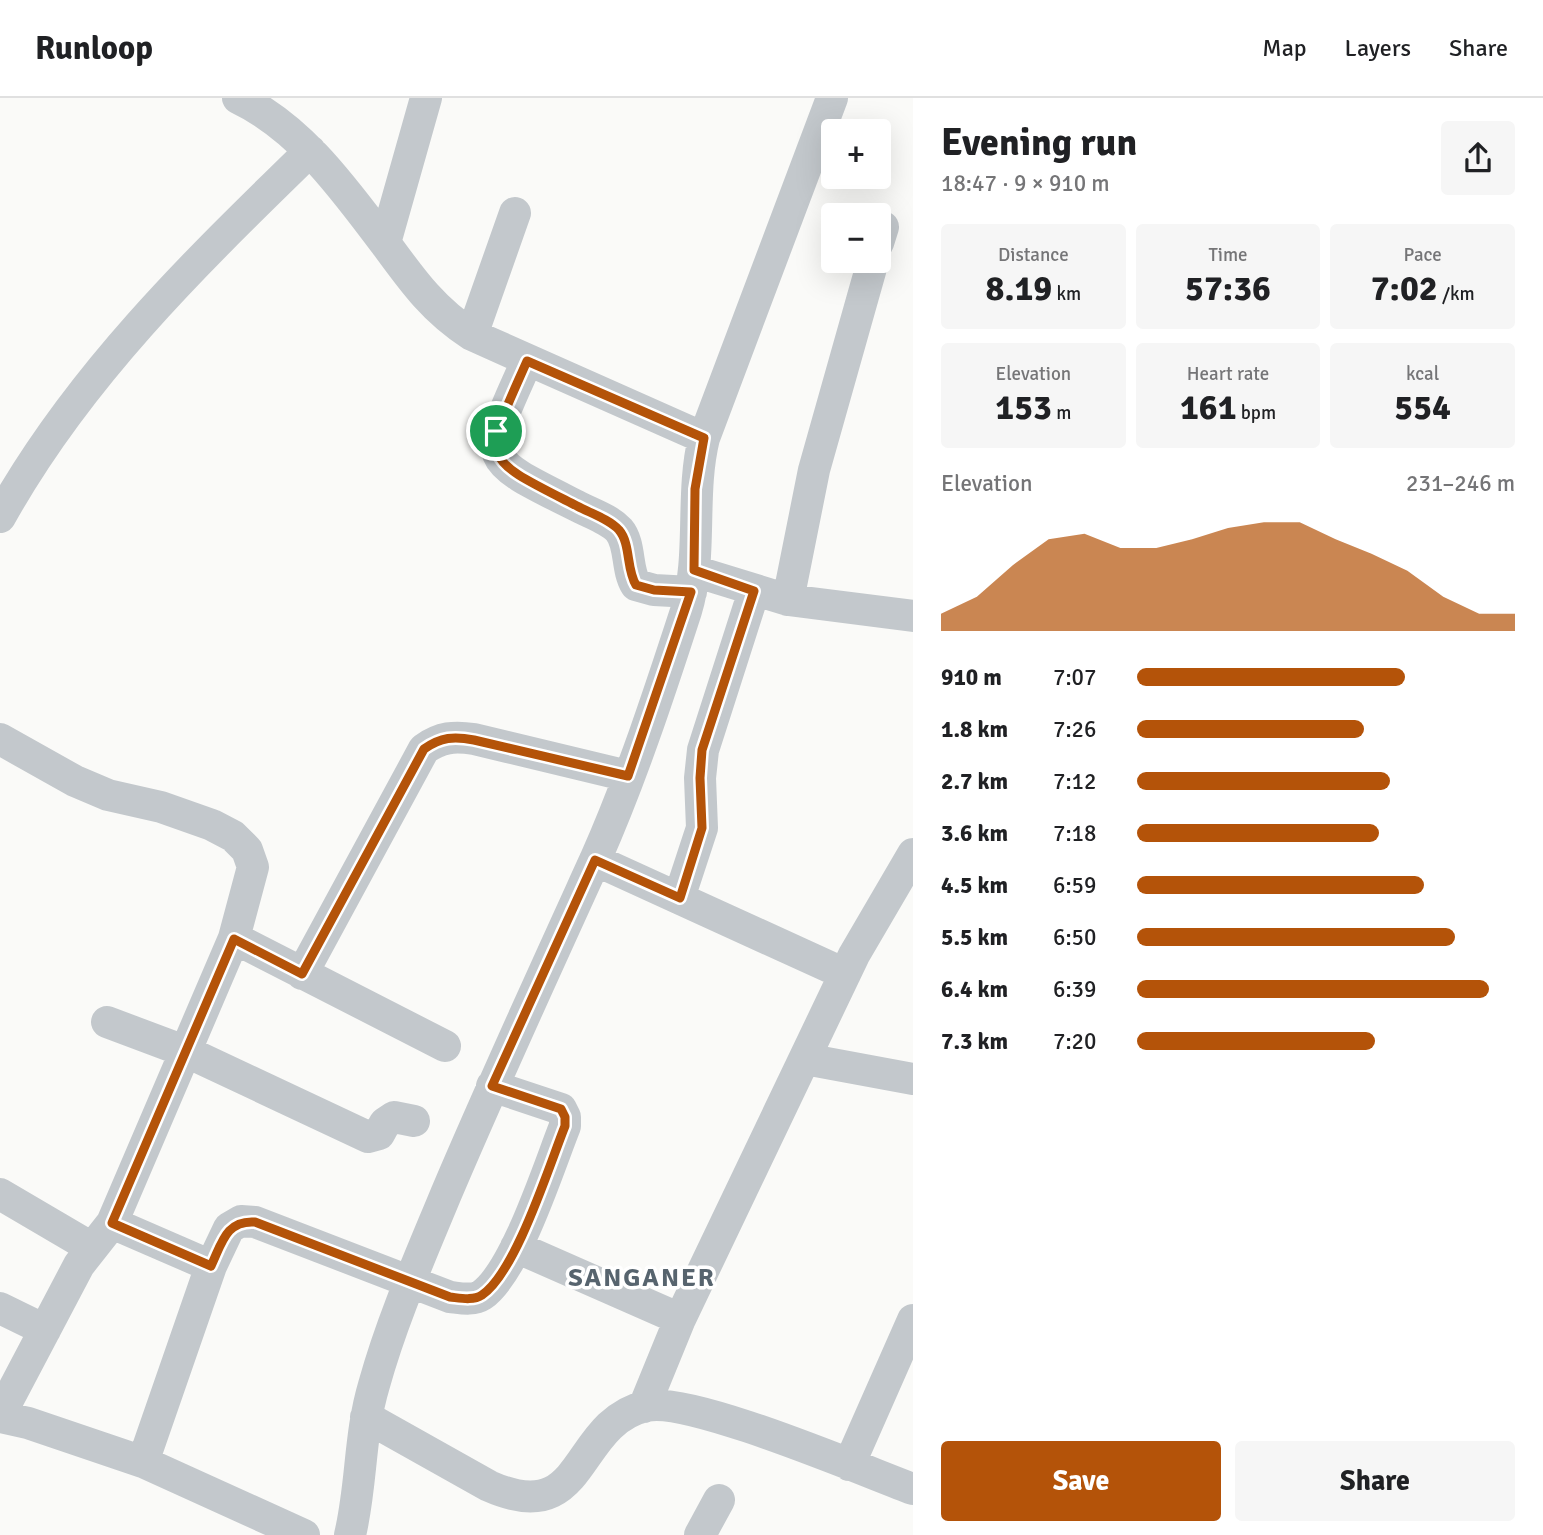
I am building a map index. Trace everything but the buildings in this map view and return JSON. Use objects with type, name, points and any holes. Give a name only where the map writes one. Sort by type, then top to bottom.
[{"type":"street","points":[[238,98],[267,115],[310,151],[442,316],[472,335],[527,361],[704,438]]},
{"type":"street","points":[[385,243],[426,98]]},
{"type":"street","points":[[351,1535],[366,1417],[374,1384],[411,1279],[492,1086],[595,860],[628,776],[693,581],[695,489],[704,438],[832,98]]},
{"type":"street","points":[[0,517],[29,467],[91,380],[190,268],[310,151]]},
{"type":"street","points":[[472,335],[515,213]]},
{"type":"street","points":[[788,600],[814,470],[870,273]]},
{"type":"street","points":[[527,361],[496,431],[495,448],[500,463],[515,475],[601,518],[620,531],[629,574],[636,585],[654,590],[693,581],[754,591],[788,600],[913,616]]},
{"type":"street","points":[[680,898],[702,828],[702,750],[754,591]]},
{"type":"street","points":[[302,974],[424,749],[437,740],[456,737],[474,740],[628,776]]},
{"type":"street","points":[[0,739],[75,781],[108,795],[199,820],[233,836],[247,850],[253,867],[234,939],[112,1223],[79,1265],[0,1416],[20,1420],[143,1462],[304,1535]]},
{"type":"street","points":[[644,1406],[681,1319],[845,974],[913,854]]},
{"type":"street","points":[[595,860],[845,974]]},
{"type":"street","points":[[234,939],[445,1046]]},
{"type":"street","points":[[107,1022],[187,1052],[368,1137],[379,1134],[385,1123],[394,1117],[414,1121]]},
{"type":"street","points":[[805,1059],[913,1079]]},
{"type":"street","points":[[143,1462],[211,1266],[229,1228],[241,1221],[255,1222],[411,1279],[450,1297],[471,1298],[482,1294],[516,1247],[565,1126],[561,1109],[492,1086]]},
{"type":"street","points":[[0,1194],[92,1248]]},
{"type":"street","points":[[112,1223],[211,1266]]},
{"type":"street","points":[[516,1247],[681,1319]]},
{"type":"street","points":[[0,1308],[45,1330]]},
{"type":"street","points":[[849,1465],[913,1320]]},
{"type":"street","points":[[366,1417],[489,1486],[509,1495],[528,1498],[551,1494],[568,1481],[599,1438],[629,1413],[644,1406],[664,1404],[694,1411],[913,1489]]},
{"type":"street","points":[[700,1535],[719,1500]]},
{"type":"district","name":"SANGANER","points":[[642,1277]]},
{"type":"route","points":[[527,361],[704,438],[695,489],[694,570],[754,591],[702,750],[702,828],[680,898],[595,860],[547,960],[492,1086],[561,1109],[565,1126],[516,1247],[482,1294],[471,1298],[450,1297],[411,1279],[255,1222],[241,1221],[229,1228],[211,1266],[112,1223],[234,939],[302,974],[424,749],[437,740],[456,737],[474,740],[628,776],[686,611],[691,592],[654,590],[636,585],[629,574],[620,531],[601,518],[515,475],[500,463],[495,448],[496,431],[527,361]]}]
